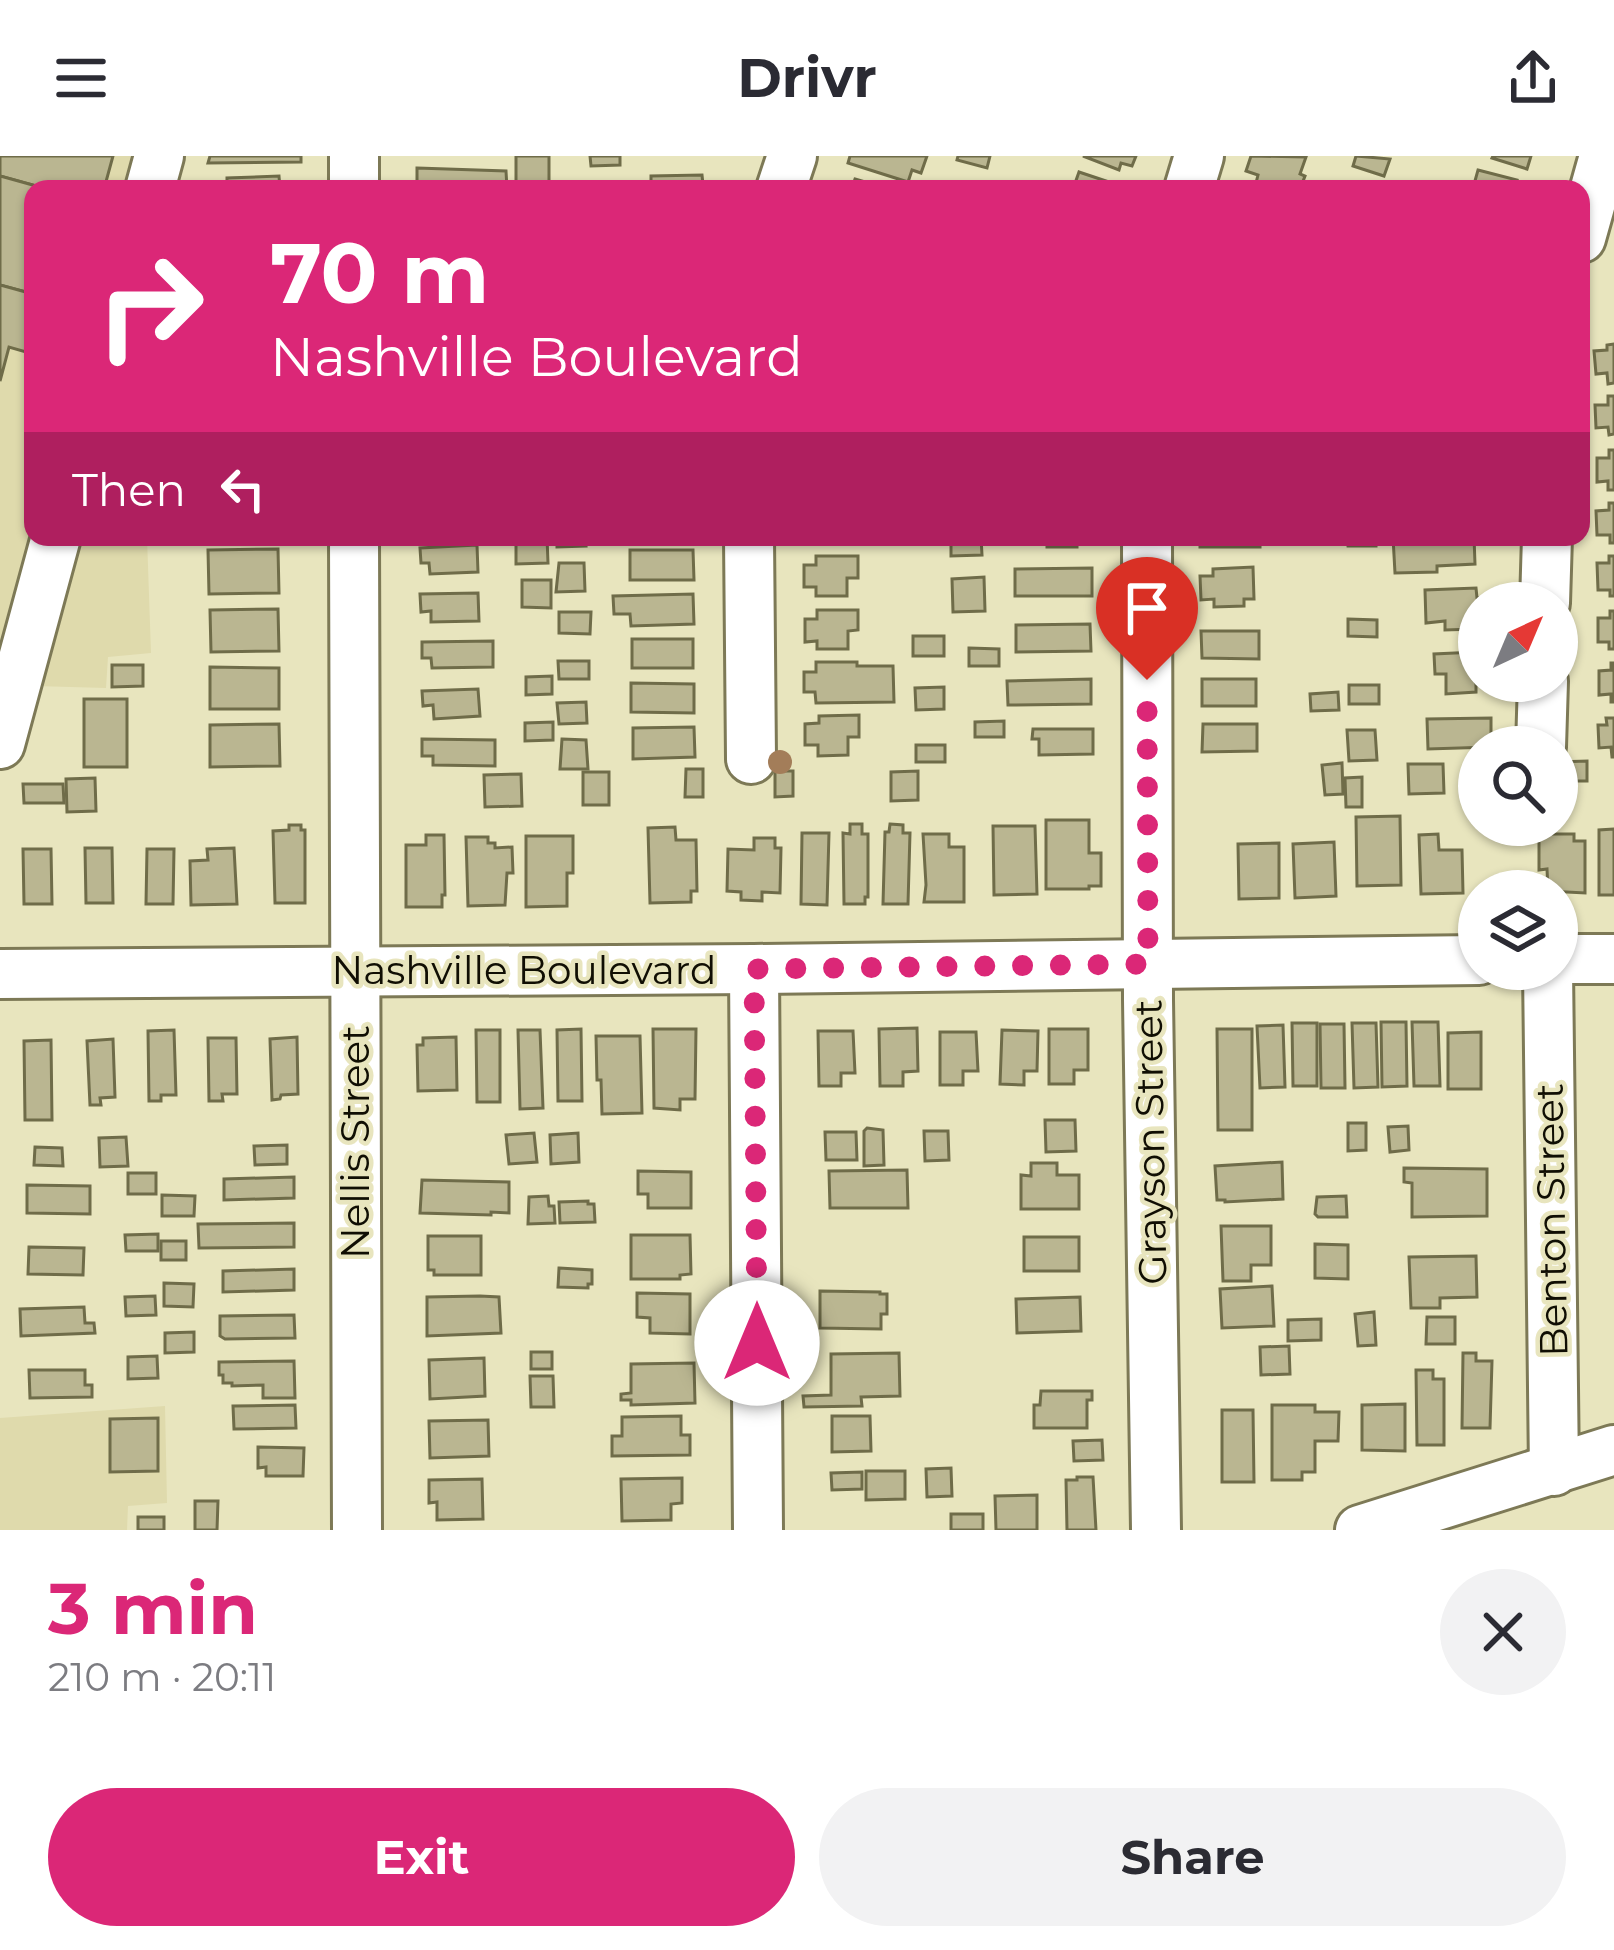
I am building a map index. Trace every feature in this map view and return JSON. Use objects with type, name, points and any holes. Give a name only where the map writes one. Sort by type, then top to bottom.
[{"type":"street","points":[[1590,206],[1604,156]]},
{"type":"street","points":[[0,744],[54,546]]},
{"type":"street","name":"Nellis Street","points":[[354,546],[357,1530]]},
{"type":"street","points":[[749,546],[751,759]]},
{"type":"street","name":"Grayson Street","points":[[1147,546],[1156,1530]]},
{"type":"street","points":[[1546,582],[1547,546]]},
{"type":"street","points":[[1578,959],[1614,959]]},
{"type":"street","name":"Nashville Boulevard","points":[[0,974],[1458,960]]},
{"type":"street","points":[[754,969],[758,1530]]},
{"type":"street","name":"Benton Street","points":[[1548,990],[1554,1471]]},
{"type":"street","points":[[1360,1530],[1614,1450]]},
{"type":"shaded area","points":[[0,156],[138,156],[131,180],[24,180],[24,546],[147,546],[151,653],[108,657],[106,688],[0,685]]},
{"type":"shaded area","points":[[165,1406],[167,1503],[128,1506],[127,1530],[0,1530],[0,1418]]},
{"type":"building","points":[[0,156],[113,156],[106,180],[24,183],[0,176]]},
{"type":"building","points":[[210,156],[301,156],[301,162],[208,163]]},
{"type":"building","points":[[516,156],[549,156],[549,180],[516,180]]},
{"type":"building","points":[[590,156],[620,156],[620,165],[591,166]]},
{"type":"building","points":[[850,156],[927,156],[921,173],[912,170],[909,180],[848,163]]},
{"type":"building","points":[[958,156],[990,156],[987,168],[957,160]]},
{"type":"building","points":[[1083,156],[1136,156],[1132,166],[1121,163],[1119,170]]},
{"type":"building","points":[[1251,156],[1306,157],[1300,174],[1303,180],[1257,180],[1258,175],[1246,171]]},
{"type":"building","points":[[1356,156],[1390,159],[1384,176],[1353,166]]},
{"type":"building","points":[[1493,156],[1531,156],[1527,169]]},
{"type":"building","points":[[417,168],[506,171],[506,180],[417,180]]},
{"type":"building","points":[[1478,170],[1517,180],[1475,180]]},
{"type":"building","points":[[1079,172],[1103,180],[1076,180]]},
{"type":"building","points":[[702,175],[702,180],[651,180],[651,176]]},
{"type":"building","points":[[0,176],[24,183],[24,292],[0,285]]},
{"type":"building","points":[[279,176],[279,180],[227,180]]},
{"type":"building","points":[[0,285],[24,292],[24,351],[9,347],[0,381]]},
{"type":"building","points":[[1614,344],[1614,383],[1608,384],[1607,373],[1596,374],[1594,351]]},
{"type":"building","points":[[1608,396],[1614,396],[1614,434],[1609,435],[1608,427],[1596,428],[1595,405],[1608,405]]},
{"type":"building","points":[[1609,450],[1614,450],[1614,490],[1608,490],[1608,481],[1597,482],[1597,458],[1609,458]]},
{"type":"building","points":[[1609,503],[1614,503],[1614,543],[1610,535],[1597,535],[1596,511],[1609,510]]},
{"type":"building","points":[[477,546],[478,572],[430,574],[429,563],[421,563],[420,548]]},
{"type":"building","points":[[516,546],[547,546],[548,563],[516,564]]},
{"type":"building","points":[[951,546],[982,546],[982,555],[951,556]]},
{"type":"building","points":[[1394,546],[1474,546],[1475,564],[1437,566],[1437,572],[1395,573]]},
{"type":"building","points":[[278,549],[279,593],[209,594],[208,550]]},
{"type":"building","points":[[630,550],[693,550],[694,580],[630,580]]},
{"type":"building","points":[[816,556],[858,556],[858,578],[847,578],[847,596],[816,596],[816,587],[804,587],[804,565],[816,565]]},
{"type":"building","points":[[1609,556],[1614,556],[1614,596],[1610,590],[1598,590],[1597,563],[1609,563]]},
{"type":"building","points":[[559,563],[584,563],[585,591],[556,592]]},
{"type":"building","points":[[1253,567],[1254,599],[1244,599],[1244,606],[1214,607],[1214,599],[1201,600],[1200,576],[1213,576],[1213,569]]},
{"type":"building","points":[[1092,568],[1092,596],[1015,596],[1015,569]]},
{"type":"building","points":[[984,577],[985,611],[953,612],[952,579]]},
{"type":"building","points":[[522,580],[551,580],[551,608],[522,607]]},
{"type":"building","points":[[1458,589],[1458,630],[1445,630],[1445,621],[1426,623],[1425,590]]},
{"type":"building","points":[[478,593],[479,621],[431,622],[431,611],[421,612],[420,594]]},
{"type":"building","points":[[693,594],[694,624],[631,626],[630,614],[614,614],[613,596]]},
{"type":"building","points":[[278,609],[279,651],[211,652],[210,610]]},
{"type":"building","points":[[817,610],[858,610],[858,630],[848,631],[848,649],[817,649],[817,641],[805,642],[805,619],[817,619]]},
{"type":"building","points":[[1614,611],[1614,649],[1609,649],[1609,642],[1598,642],[1598,618],[1610,618]]},
{"type":"building","points":[[559,612],[591,612],[590,634],[559,633]]},
{"type":"building","points":[[1348,619],[1377,620],[1377,637],[1348,636]]},
{"type":"building","points":[[1090,624],[1091,651],[1016,652],[1016,625]]},
{"type":"building","points":[[1201,631],[1259,631],[1259,659],[1202,658]]},
{"type":"building","points":[[913,636],[944,636],[944,656],[913,656]]},
{"type":"building","points":[[632,639],[693,639],[693,668],[632,668]]},
{"type":"building","points":[[493,641],[493,667],[432,668],[431,658],[422,658],[422,642]]},
{"type":"building","points":[[969,648],[999,649],[999,666],[969,666]]},
{"type":"building","points":[[1458,653],[1458,693],[1446,694],[1446,674],[1435,674],[1434,654]]},
{"type":"building","points":[[558,661],[589,661],[589,679],[559,679]]},
{"type":"building","points":[[816,662],[893,666],[894,702],[816,703],[815,692],[804,692],[804,672],[816,672]]},
{"type":"building","points":[[1611,663],[1614,702],[1611,694],[1599,695],[1599,671],[1611,670]]},
{"type":"building","points":[[112,665],[143,665],[143,686],[112,687]]},
{"type":"building","points":[[210,667],[279,668],[279,709],[210,709]]},
{"type":"building","points":[[552,676],[552,694],[526,695],[526,677]]},
{"type":"building","points":[[1091,679],[1091,704],[1008,705],[1007,681]]},
{"type":"building","points":[[1202,679],[1256,679],[1256,706],[1202,706]]},
{"type":"building","points":[[631,683],[694,684],[694,713],[631,712]]},
{"type":"building","points":[[1349,685],[1379,685],[1379,704],[1349,704]]},
{"type":"building","points":[[944,687],[944,709],[916,710],[915,688]]},
{"type":"building","points":[[478,689],[480,716],[434,719],[433,705],[423,706],[422,691]]},
{"type":"building","points":[[1338,692],[1339,710],[1311,711],[1310,694]]},
{"type":"building","points":[[84,699],[127,699],[127,767],[84,767]]},
{"type":"building","points":[[586,702],[587,723],[559,724],[557,703]]},
{"type":"building","points":[[859,715],[859,737],[848,737],[848,755],[818,756],[818,745],[805,745],[805,724],[819,723],[819,716]]},
{"type":"building","points":[[1491,718],[1491,726],[1458,726],[1458,748],[1428,749],[1427,719]]},
{"type":"building","points":[[1606,718],[1614,718],[1614,757],[1611,747],[1599,748],[1598,725],[1607,725]]},
{"type":"building","points":[[1004,721],[1004,737],[975,737],[975,722]]},
{"type":"building","points":[[553,722],[553,740],[525,741],[525,723]]},
{"type":"building","points":[[279,724],[280,766],[210,767],[210,725]]},
{"type":"building","points":[[1203,724],[1257,724],[1257,751],[1202,752]]},
{"type":"building","points":[[694,727],[695,757],[633,759],[633,728]]},
{"type":"building","points":[[1033,729],[1093,729],[1093,754],[1039,755]]},
{"type":"building","points":[[1347,730],[1375,730],[1377,760],[1349,761]]},
{"type":"building","points":[[422,739],[495,740],[495,766],[433,765],[433,756],[422,756]]},
{"type":"building","points":[[562,739],[586,740],[588,769],[560,769]]},
{"type":"building","points":[[916,745],[945,745],[945,762],[916,762]]},
{"type":"building","points":[[1578,761],[1587,761],[1587,781],[1578,781]]},
{"type":"building","points":[[1342,763],[1343,794],[1325,795],[1322,765]]},
{"type":"building","points":[[1408,764],[1443,764],[1444,793],[1409,794]]},
{"type":"building","points":[[686,769],[703,769],[703,797],[685,797]]},
{"type":"building","points":[[775,771],[793,771],[793,796],[775,797]]},
{"type":"building","points":[[918,771],[918,800],[891,801],[891,772]]},
{"type":"building","points":[[583,772],[609,772],[609,805],[583,805]]},
{"type":"building","points":[[521,774],[522,806],[485,807],[484,775]]},
{"type":"building","points":[[1362,777],[1362,807],[1346,807],[1345,778]]},
{"type":"building","points":[[95,778],[96,811],[67,812],[66,779]]},
{"type":"building","points":[[23,784],[63,784],[64,803],[24,803]]},
{"type":"building","points":[[1400,816],[1401,885],[1357,886],[1356,817]]},
{"type":"building","points":[[1046,820],[1089,820],[1089,853],[1101,853],[1101,886],[1046,889]]},
{"type":"building","points":[[850,824],[862,824],[862,834],[868,834],[865,904],[844,904],[843,833],[850,834]]},
{"type":"building","points":[[890,824],[903,825],[903,833],[910,833],[908,904],[883,904],[885,832]]},
{"type":"building","points":[[289,825],[305,830],[305,903],[275,903],[273,831],[289,830]]},
{"type":"building","points":[[993,826],[1035,826],[1037,894],[994,895]]},
{"type":"building","points":[[675,827],[676,840],[696,840],[697,891],[691,891],[691,902],[650,903],[648,828]]},
{"type":"building","points":[[1614,829],[1614,895],[1599,895],[1599,830]]},
{"type":"building","points":[[802,833],[829,833],[827,905],[801,904]]},
{"type":"building","points":[[923,834],[949,834],[949,847],[964,847],[964,902],[924,902]]},
{"type":"building","points":[[1438,834],[1439,850],[1462,850],[1458,893],[1421,894],[1419,835]]},
{"type":"building","points":[[426,835],[444,835],[442,907],[406,907],[406,845],[426,845]]},
{"type":"building","points":[[526,836],[573,836],[567,906],[526,907]]},
{"type":"building","points":[[466,837],[488,837],[495,848],[512,847],[513,873],[507,873],[505,905],[468,906]]},
{"type":"building","points":[[754,838],[775,838],[775,848],[781,848],[780,893],[762,892],[762,901],[741,900],[741,892],[727,891],[728,849],[754,850]]},
{"type":"building","points":[[1578,841],[1585,841],[1585,893],[1578,893],[1578,870],[1539,870],[1539,846],[1578,846]]},
{"type":"building","points":[[1334,842],[1336,896],[1295,898],[1293,844]]},
{"type":"building","points":[[1279,843],[1279,898],[1239,899],[1238,844]]},
{"type":"building","points":[[85,848],[112,848],[113,903],[86,903]]},
{"type":"building","points":[[234,848],[237,904],[191,905],[190,861],[208,860],[207,849]]},
{"type":"building","points":[[23,849],[51,849],[52,904],[24,904]]},
{"type":"building","points":[[147,849],[174,849],[173,904],[146,904]]},
{"type":"building","points":[[1381,1022],[1406,1022],[1407,1086],[1382,1087]]},
{"type":"building","points":[[1412,1022],[1438,1022],[1440,1086],[1414,1086]]},
{"type":"building","points":[[1292,1023],[1317,1023],[1317,1086],[1293,1086]]},
{"type":"building","points":[[1352,1023],[1376,1023],[1378,1087],[1354,1088]]},
{"type":"building","points":[[1320,1024],[1344,1024],[1345,1088],[1321,1088]]},
{"type":"building","points":[[1283,1025],[1285,1087],[1260,1088],[1257,1026]]},
{"type":"building","points":[[917,1028],[918,1071],[903,1072],[903,1086],[880,1086],[879,1029]]},
{"type":"building","points":[[581,1029],[582,1101],[558,1101],[557,1030]]},
{"type":"building","points":[[653,1029],[696,1029],[695,1099],[680,1099],[680,1110],[654,1108]]},
{"type":"building","points":[[1049,1029],[1088,1029],[1088,1070],[1074,1070],[1074,1084],[1049,1084]]},
{"type":"building","points":[[1217,1029],[1252,1029],[1252,1130],[1218,1130]]},
{"type":"building","points":[[174,1030],[176,1095],[149,1101],[148,1031]]},
{"type":"building","points":[[476,1030],[500,1030],[500,1102],[477,1102]]},
{"type":"building","points":[[518,1030],[540,1030],[543,1108],[520,1109]]},
{"type":"building","points":[[1002,1030],[1038,1031],[1037,1071],[1024,1071],[1024,1085],[1000,1084]]},
{"type":"building","points":[[818,1031],[853,1031],[855,1073],[841,1073],[841,1086],[819,1086]]},
{"type":"building","points":[[940,1032],[976,1032],[978,1071],[963,1071],[963,1085],[940,1085]]},
{"type":"building","points":[[1481,1032],[1481,1089],[1448,1089],[1448,1033]]},
{"type":"building","points":[[596,1036],[640,1036],[642,1113],[602,1114]]},
{"type":"building","points":[[297,1037],[298,1094],[272,1100],[270,1039]]},
{"type":"building","points":[[456,1037],[457,1090],[418,1091],[417,1045],[423,1045],[423,1038]]},
{"type":"building","points":[[208,1038],[236,1038],[237,1094],[222,1094],[223,1101],[209,1101]]},
{"type":"building","points":[[113,1039],[115,1097],[100,1098],[101,1105],[90,1105],[87,1041]]},
{"type":"building","points":[[51,1040],[52,1120],[25,1120],[24,1041]]},
{"type":"building","points":[[1045,1120],[1075,1120],[1076,1151],[1046,1152]]},
{"type":"building","points":[[1348,1123],[1366,1123],[1366,1150],[1348,1151]]},
{"type":"building","points":[[1408,1126],[1409,1150],[1390,1152],[1388,1127]]},
{"type":"building","points":[[867,1128],[883,1130],[884,1165],[864,1166]]},
{"type":"building","points":[[924,1131],[948,1131],[949,1160],[925,1161]]},
{"type":"building","points":[[825,1132],[856,1132],[857,1160],[826,1160]]},
{"type":"building","points":[[534,1133],[537,1162],[509,1164],[506,1135]]},
{"type":"building","points":[[578,1133],[579,1162],[551,1164],[550,1135]]},
{"type":"building","points":[[126,1137],[128,1166],[100,1167],[99,1138]]},
{"type":"building","points":[[287,1145],[287,1164],[255,1165],[254,1146]]},
{"type":"building","points":[[35,1147],[62,1148],[63,1166],[34,1165]]},
{"type":"building","points":[[1282,1162],[1283,1199],[1217,1200],[1215,1166]]},
{"type":"building","points":[[1031,1163],[1057,1163],[1057,1175],[1079,1175],[1079,1209],[1021,1209],[1021,1175],[1031,1176]]},
{"type":"building","points":[[1404,1168],[1487,1169],[1487,1216],[1412,1217],[1412,1183],[1404,1182]]},
{"type":"building","points":[[907,1170],[908,1208],[830,1208],[829,1171]]},
{"type":"building","points":[[638,1171],[691,1172],[691,1208],[648,1208],[648,1194],[638,1194]]},
{"type":"building","points":[[128,1173],[156,1173],[156,1194],[128,1194]]},
{"type":"building","points":[[294,1177],[294,1198],[224,1200],[224,1179]]},
{"type":"building","points":[[422,1180],[509,1182],[509,1213],[420,1213]]},
{"type":"building","points":[[27,1185],[90,1186],[90,1214],[27,1213]]},
{"type":"building","points":[[162,1195],[195,1196],[194,1216],[162,1216]]},
{"type":"building","points":[[548,1196],[555,1223],[528,1224],[529,1197]]},
{"type":"building","points":[[1346,1196],[1347,1217],[1315,1214],[1317,1197]]},
{"type":"building","points":[[559,1202],[594,1204],[595,1222],[560,1223]]},
{"type":"building","points":[[294,1223],[294,1247],[199,1248],[198,1224]]},
{"type":"building","points":[[1221,1226],[1271,1226],[1271,1265],[1251,1265],[1251,1281],[1223,1281]]},
{"type":"building","points":[[158,1234],[158,1251],[126,1251],[125,1235]]},
{"type":"building","points":[[631,1235],[690,1235],[691,1274],[680,1275],[680,1279],[631,1279]]},
{"type":"building","points":[[428,1236],[481,1236],[481,1275],[434,1275],[434,1270],[428,1270]]},
{"type":"building","points":[[1024,1237],[1079,1237],[1079,1271],[1024,1271]]},
{"type":"building","points":[[161,1241],[186,1241],[186,1260],[161,1260]]},
{"type":"building","points":[[1315,1244],[1348,1245],[1348,1279],[1315,1278]]},
{"type":"building","points":[[29,1247],[84,1248],[83,1275],[28,1274]]},
{"type":"building","points":[[1476,1256],[1477,1297],[1440,1298],[1440,1308],[1411,1308],[1409,1257]]},
{"type":"building","points":[[559,1268],[592,1270],[592,1284],[588,1288],[558,1287]]},
{"type":"building","points":[[294,1269],[294,1290],[223,1292],[223,1271]]},
{"type":"building","points":[[164,1283],[194,1284],[193,1307],[164,1306]]},
{"type":"building","points":[[1272,1286],[1274,1326],[1222,1328],[1220,1289]]},
{"type":"building","points":[[820,1291],[887,1294],[881,1329],[820,1328]]},
{"type":"building","points":[[637,1293],[690,1294],[690,1334],[650,1333],[650,1318],[637,1317]]},
{"type":"building","points":[[155,1296],[156,1315],[126,1316],[125,1297]]},
{"type":"building","points":[[427,1297],[499,1297],[501,1333],[427,1336]]},
{"type":"building","points":[[1080,1297],[1081,1331],[1017,1333],[1016,1299]]},
{"type":"building","points":[[84,1307],[85,1323],[94,1323],[95,1333],[21,1336],[20,1309]]},
{"type":"building","points":[[1374,1312],[1376,1345],[1358,1346],[1355,1314]]},
{"type":"building","points":[[294,1315],[295,1338],[220,1336],[220,1316]]},
{"type":"building","points":[[1427,1317],[1455,1317],[1455,1344],[1426,1344]]},
{"type":"building","points":[[1321,1319],[1321,1340],[1288,1341],[1288,1320]]},
{"type":"building","points":[[194,1332],[194,1352],[165,1353],[165,1333]]},
{"type":"building","points":[[1289,1346],[1290,1374],[1261,1375],[1260,1347]]},
{"type":"building","points":[[531,1352],[552,1352],[552,1369],[531,1369]]},
{"type":"building","points":[[899,1353],[900,1396],[861,1397],[862,1406],[804,1407],[803,1396],[831,1395],[831,1354]]},
{"type":"building","points":[[1463,1353],[1476,1353],[1476,1361],[1492,1361],[1490,1428],[1462,1428]]},
{"type":"building","points":[[157,1356],[158,1378],[128,1379],[128,1357]]},
{"type":"building","points":[[484,1358],[485,1396],[430,1399],[429,1360]]},
{"type":"building","points":[[294,1361],[295,1398],[263,1398],[263,1385],[232,1386],[219,1375],[219,1362]]},
{"type":"building","points":[[694,1363],[695,1403],[631,1405],[631,1400],[621,1400],[621,1394],[631,1393],[631,1364]]},
{"type":"building","points":[[29,1370],[85,1370],[85,1385],[92,1385],[92,1397],[30,1398]]},
{"type":"building","points":[[1416,1370],[1433,1370],[1433,1379],[1444,1379],[1444,1445],[1417,1445]]},
{"type":"building","points":[[530,1376],[553,1376],[554,1407],[531,1407]]},
{"type":"building","points":[[1041,1391],[1092,1391],[1092,1400],[1087,1400],[1087,1428],[1034,1428],[1034,1405],[1040,1405]]},
{"type":"building","points":[[1405,1404],[1405,1451],[1362,1450],[1362,1405]]},
{"type":"building","points":[[295,1405],[296,1428],[234,1429],[233,1406]]},
{"type":"building","points":[[1272,1405],[1315,1405],[1315,1412],[1339,1412],[1338,1441],[1315,1441],[1315,1472],[1302,1472],[1302,1480],[1272,1480]]},
{"type":"building","points":[[1222,1410],[1253,1410],[1254,1482],[1222,1482]]},
{"type":"building","points":[[681,1416],[681,1435],[690,1435],[690,1455],[612,1456],[612,1436],[622,1436],[622,1417]]},
{"type":"building","points":[[832,1416],[870,1416],[871,1451],[832,1452]]},
{"type":"building","points":[[158,1418],[158,1471],[110,1472],[110,1419]]},
{"type":"building","points":[[488,1420],[489,1456],[430,1458],[429,1421]]},
{"type":"building","points":[[1102,1440],[1103,1460],[1074,1461],[1073,1441]]},
{"type":"building","points":[[258,1447],[304,1448],[303,1476],[266,1476],[266,1467],[258,1468]]},
{"type":"building","points":[[951,1468],[952,1496],[927,1497],[926,1469]]},
{"type":"building","points":[[866,1471],[905,1471],[905,1499],[866,1500]]},
{"type":"building","points":[[862,1472],[862,1489],[832,1490],[831,1473]]},
{"type":"building","points":[[1093,1477],[1096,1530],[1067,1530],[1066,1480]]},
{"type":"building","points":[[682,1478],[682,1503],[671,1504],[671,1520],[622,1521],[621,1479]]},
{"type":"building","points":[[482,1479],[483,1519],[437,1520],[437,1502],[429,1503],[429,1480]]},
{"type":"building","points":[[1037,1495],[1037,1530],[996,1530],[995,1496]]},
{"type":"building","points":[[195,1501],[218,1501],[217,1530],[195,1530]]},
{"type":"building","points":[[951,1514],[983,1514],[983,1530],[951,1530]]},
{"type":"building","points":[[138,1517],[164,1517],[164,1530],[138,1530]]},
{"type":"route","points":[[757,1343],[754,969],[1148,964],[1147,680]]}]
